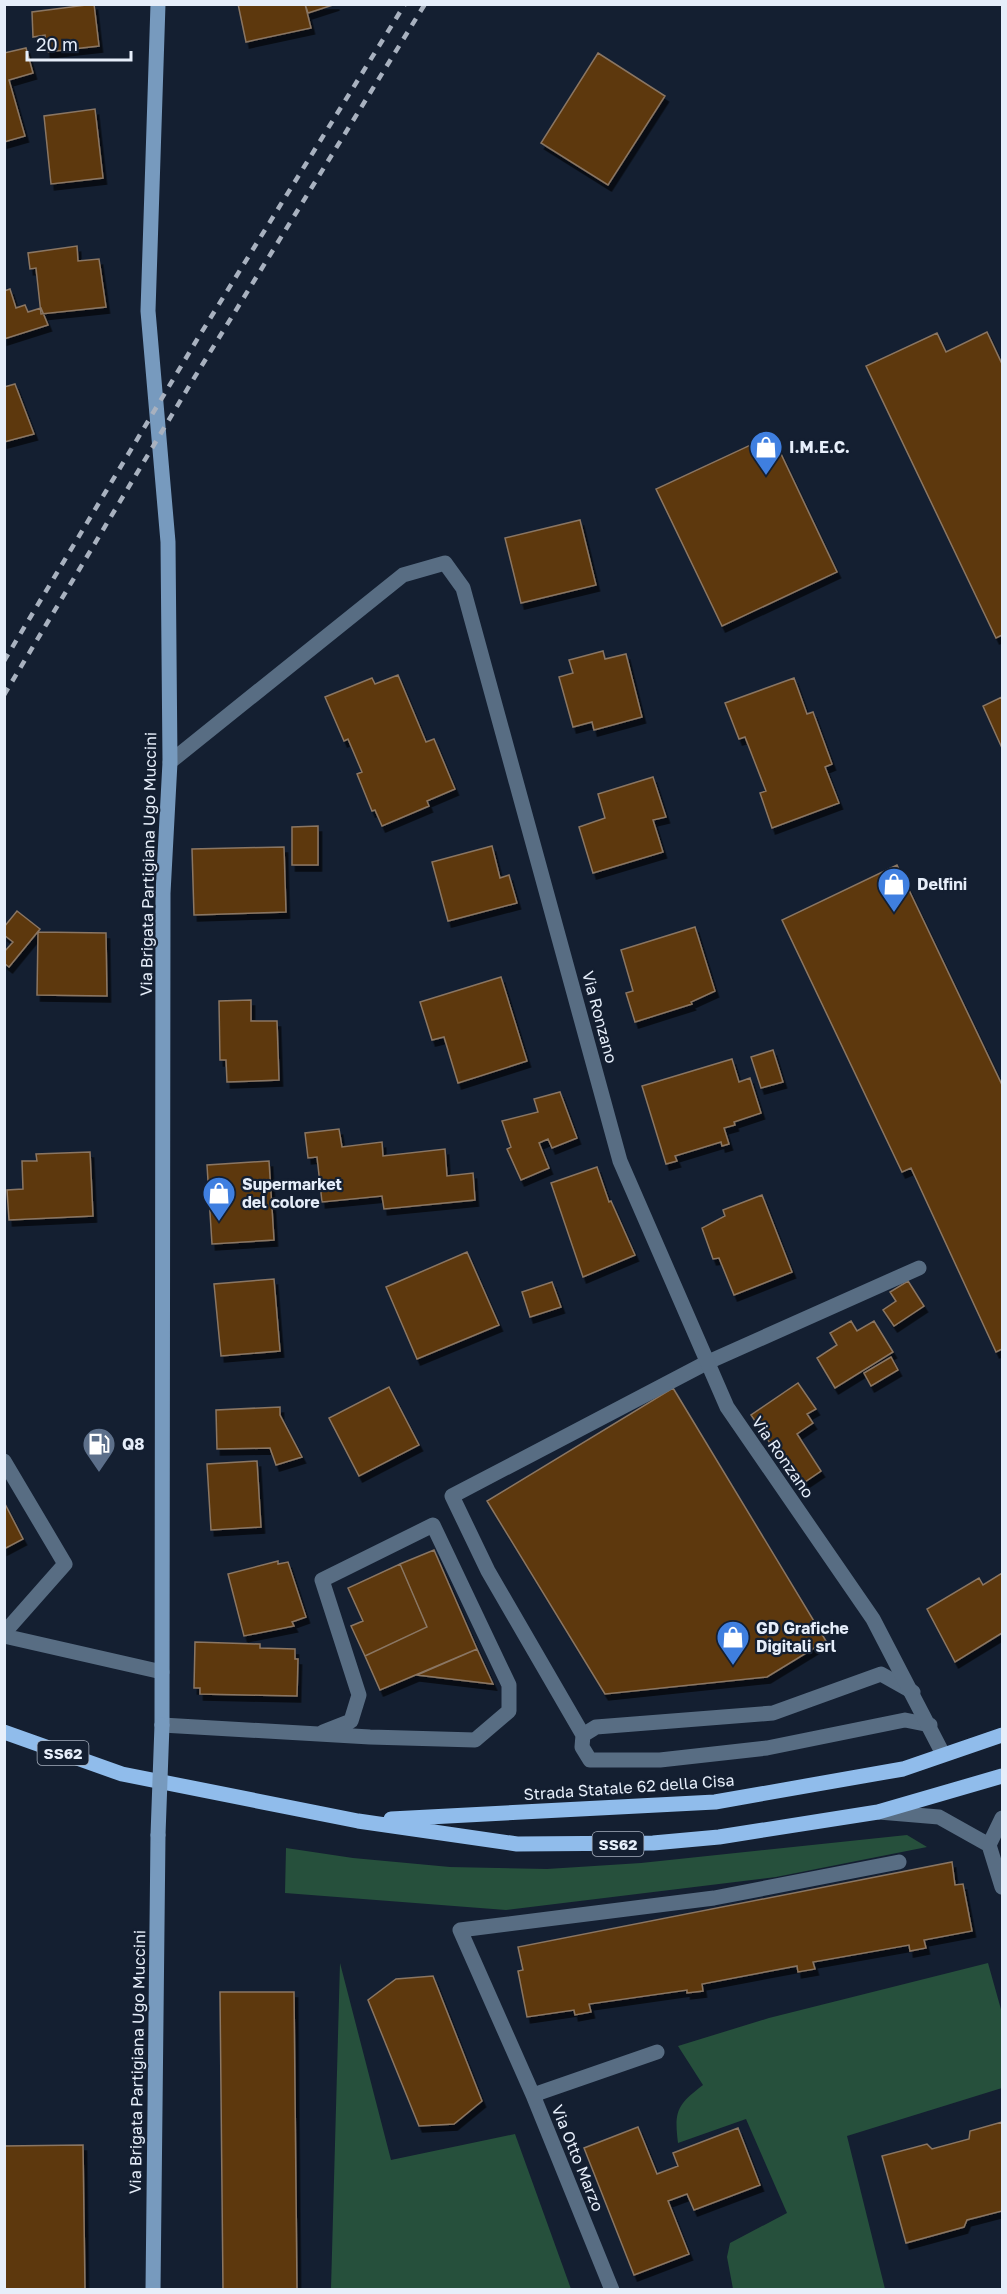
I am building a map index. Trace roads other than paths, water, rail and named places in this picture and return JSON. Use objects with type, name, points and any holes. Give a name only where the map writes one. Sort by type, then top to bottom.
[{"type":"main road","name":"Via Brigata Partigiana Ugo Muccini","points":[[153,2289],[158,1835],[162,1725],[163,893],[170,762],[168,542],[148,310],[158,4]]},
{"type":"main road","name":"Strada Statale 62 della Cisa","points":[[4,1732],[122,1774],[358,1821],[517,1844],[653,1843],[719,1837],[878,1812],[1002,1776]]},
{"type":"main road","name":"Strada Statale 62 della Cisa","points":[[358,1821],[715,1802],[903,1768],[1002,1735]]},
{"type":"street","name":"Via Ronzano","points":[[170,762],[403,575],[445,563],[463,588],[620,1161],[726,1407],[873,1619],[913,1692],[943,1754]]},
{"type":"street","points":[[920,1268],[706,1363],[453,1496],[488,1571],[583,1735],[582,1747],[590,1760],[603,1762],[660,1760],[767,1748],[905,1720],[930,1725]]},
{"type":"street","points":[[4,1461],[65,1564],[4,1634],[162,1672]]},
{"type":"street","points":[[162,1725],[323,1732],[370,1737],[475,1740],[508,1711],[509,1685],[433,1525],[322,1580],[359,1695],[351,1720],[323,1732]]},
{"type":"street","points":[[583,1735],[596,1727],[773,1713],[882,1674],[913,1692]]},
{"type":"street","points":[[878,1812],[939,1817],[989,1845]]},
{"type":"street","points":[[1002,1818],[989,1845],[1002,1887]]},
{"type":"street","points":[[534,2096],[460,1930],[714,1898],[899,1862]]},
{"type":"street","name":"Via Otto Marzo","points":[[612,2289],[534,2096],[657,2052]]},
{"type":"railway","points":[[4,661],[198,338],[405,4]]},
{"type":"railway","points":[[4,695],[191,383],[425,4]]},
{"type":"place","name":"I.M.E.C.","points":[[766,476]]},
{"type":"place","name":"Delfini","points":[[894,913]]},
{"type":"place","name":"Supermarket del colore","points":[[219,1222]]},
{"type":"place","name":"Q8","points":[[99,1473]]},
{"type":"place","name":"GD Grafiche Digitali srl","points":[[733,1666]]}]
